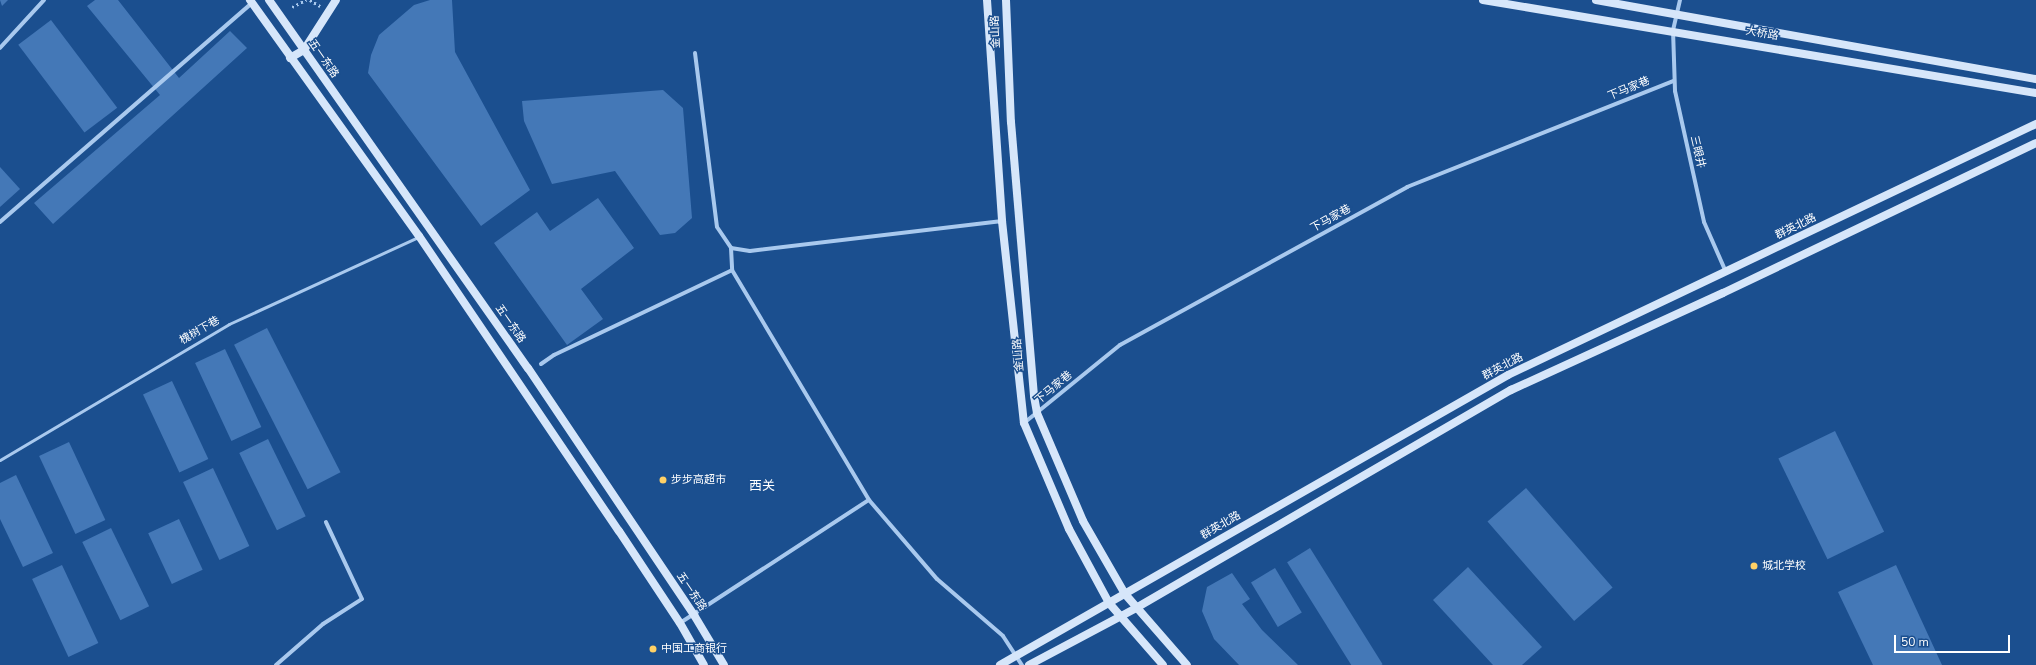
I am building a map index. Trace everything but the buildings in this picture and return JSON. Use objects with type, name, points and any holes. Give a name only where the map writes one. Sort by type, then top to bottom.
[{"type":"main road","name":"五一东路","points":[[269,0],[528,368],[694,615],[724,665]]},
{"type":"main road","points":[[290,58],[304,50],[336,0]]},
{"type":"main road","name":"金山路","points":[[987,0],[1002,221],[1024,423],[1068,529],[1109,603],[1163,665]]},
{"type":"main road","name":"金山路","points":[[1006,0],[1012,129],[1034,396],[1037,413],[1083,521],[1125,594],[1187,665]]},
{"type":"main road","name":"大桥路","points":[[1483,0],[1673,30],[2036,93]]},
{"type":"main road","name":"大桥路","points":[[1596,0],[1677,12],[2036,79]]},
{"type":"main road","points":[[252,2],[290,58],[419,236],[680,623],[704,665]]},
{"type":"main road","name":"群英北路","points":[[1000,665],[1508,375],[2036,124]]},
{"type":"main road","points":[[1029,665],[1136,608],[1511,390],[1723,293],[2036,143]]},
{"type":"street","points":[[0,48],[44,0]]},
{"type":"street","name":"三眼井","points":[[1680,0],[1673,30],[1674,81],[1704,222],[1726,272]]},
{"type":"street","points":[[0,222],[252,2]]},
{"type":"street","points":[[695,53],[717,228],[731,248],[732,270],[869,500],[937,579],[1003,636],[1022,665]]},
{"type":"street","name":"下马家巷","points":[[1024,423],[1120,345],[1407,187],[1674,81]]},
{"type":"street","points":[[731,248],[750,251],[1002,221]]},
{"type":"street","points":[[541,364],[554,355],[732,270]]},
{"type":"street","points":[[680,623],[869,500]]},
{"type":"street","points":[[276,665],[323,624],[362,599],[326,522]]},
{"type":"lane","name":"槐树下巷","points":[[0,460],[229,324],[419,236]]},
{"type":"path","points":[[292,7],[306,0]]},
{"type":"path","points":[[310,0],[320,7]]},
{"type":"place","name":"步步高超市","points":[[663,480]]},
{"type":"place","name":"城北学校","points":[[1754,566]]},
{"type":"place","name":"中国工商银行","points":[[653,649]]},
{"type":"district","name":"西关","points":[[762,486]]}]
